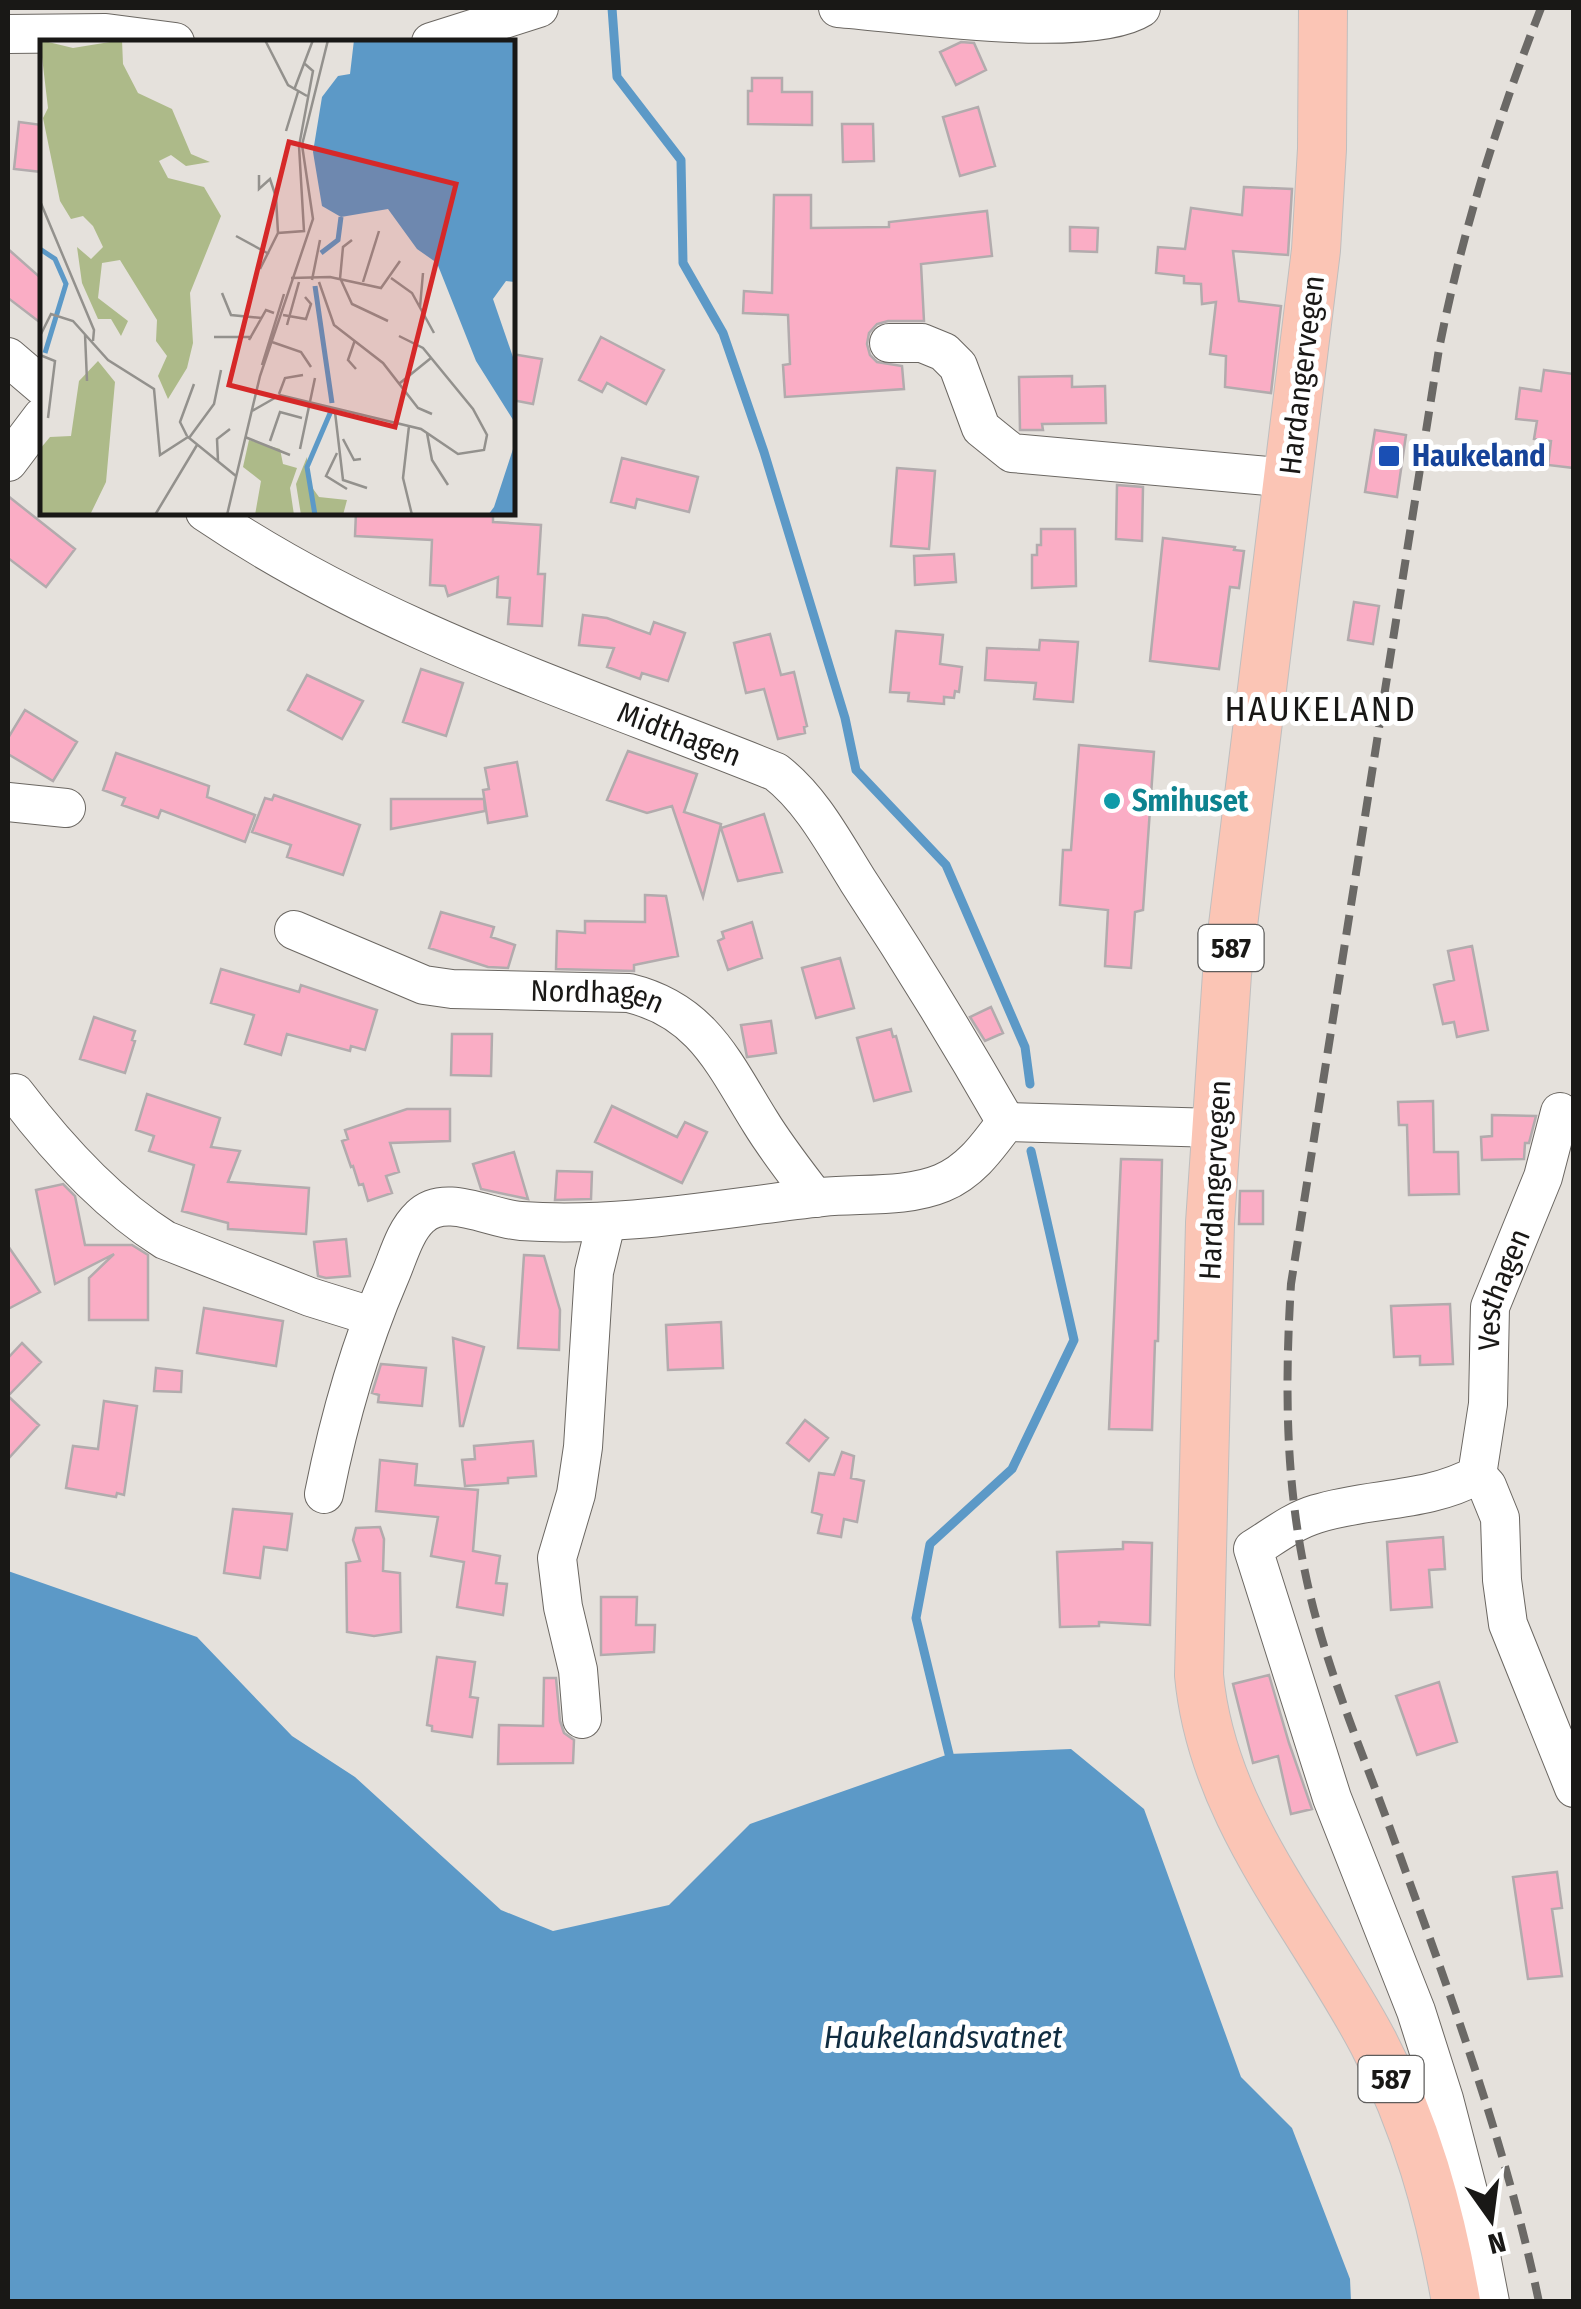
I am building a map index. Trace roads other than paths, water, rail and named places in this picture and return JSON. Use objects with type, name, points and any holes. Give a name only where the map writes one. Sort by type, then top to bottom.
[{"type":"main road","name":"Hardangervegen","points":[[1322,8],[1320,200],[1290,478],[1228,974],[1216,1128],[1210,1223],[1199,1675],[1205,1722],[1216,1761],[1251,1838],[1350,2001],[1405,2111],[1435,2199],[1456,2302]]},
{"type":"street","points":[[437,40],[540,8]]},
{"type":"street","points":[[838,8],[1054,25],[1097,23],[1141,8]]},
{"type":"street","points":[[8,34],[106,32],[161,40]]},
{"type":"street","points":[[889,343],[922,343],[944,352],[958,366],[981,428],[1012,453],[1290,478]]},
{"type":"street","points":[[8,357],[40,384]]},
{"type":"street","points":[[8,462],[40,419]]},
{"type":"street","name":"Midthagen","points":[[210,515],[310,578],[369,607],[776,772],[796,787],[940,1007],[1006,1122]]},
{"type":"street","points":[[8,802],[66,808]]},
{"type":"street","name":"Nordhagen","points":[[294,930],[424,985],[452,990],[628,993],[656,1000],[683,1017],[710,1042],[730,1068],[776,1148],[815,1198]]},
{"type":"street","points":[[15,1094],[84,1172],[165,1240],[310,1298],[371,1316]]},
{"type":"street","name":"Vesthagen","points":[[1478,1476],[1488,1404],[1490,1307],[1544,1176],[1560,1112]]},
{"type":"street","points":[[324,1494],[340,1416],[371,1316],[407,1235],[418,1218],[430,1209],[457,1207],[518,1221],[606,1222],[916,1190],[940,1184],[980,1157],[1006,1122],[1216,1128]]},
{"type":"street","points":[[582,1719],[578,1670],[565,1620],[557,1558],[578,1479],[594,1272],[606,1222]]},
{"type":"street","points":[[1490,2302],[1470,2199],[1444,2099],[1410,1994],[1332,1798],[1254,1549],[1296,1522],[1319,1513],[1438,1493],[1478,1476],[1487,1486],[1500,1518],[1508,1624],[1574,1788]]},
{"type":"water","name":"Haukelandsvatnet","points":[[8,1571],[197,1637],[292,1736],[355,1777],[501,1910],[553,1931],[669,1905],[750,1824],[949,1754],[1071,1749],[1144,1809],[1241,2077],[1292,2128],[1350,2279],[1351,2301],[8,2301]]},
{"type":"waterway","points":[[612,8],[617,77],[681,160],[683,263],[723,333],[764,452],[845,718],[856,770],[946,865],[1025,1047],[1030,1084]]},
{"type":"waterway","points":[[949,1754],[916,1618],[930,1544],[1012,1469],[1074,1340],[1031,1151]]},
{"type":"railway","points":[[1539,2302],[1509,2182],[1473,2064],[1343,1703],[1313,1605],[1298,1536],[1290,1464],[1288,1356],[1291,1284],[1439,349],[1482,176],[1541,8]]},
{"type":"place","name":"Haukeland","points":[[1389,456]]},
{"type":"place","name":"Smihuset","points":[[1112,801]]},
{"type":"district","name":"HAUKELAND","points":[[1321,709]]}]
